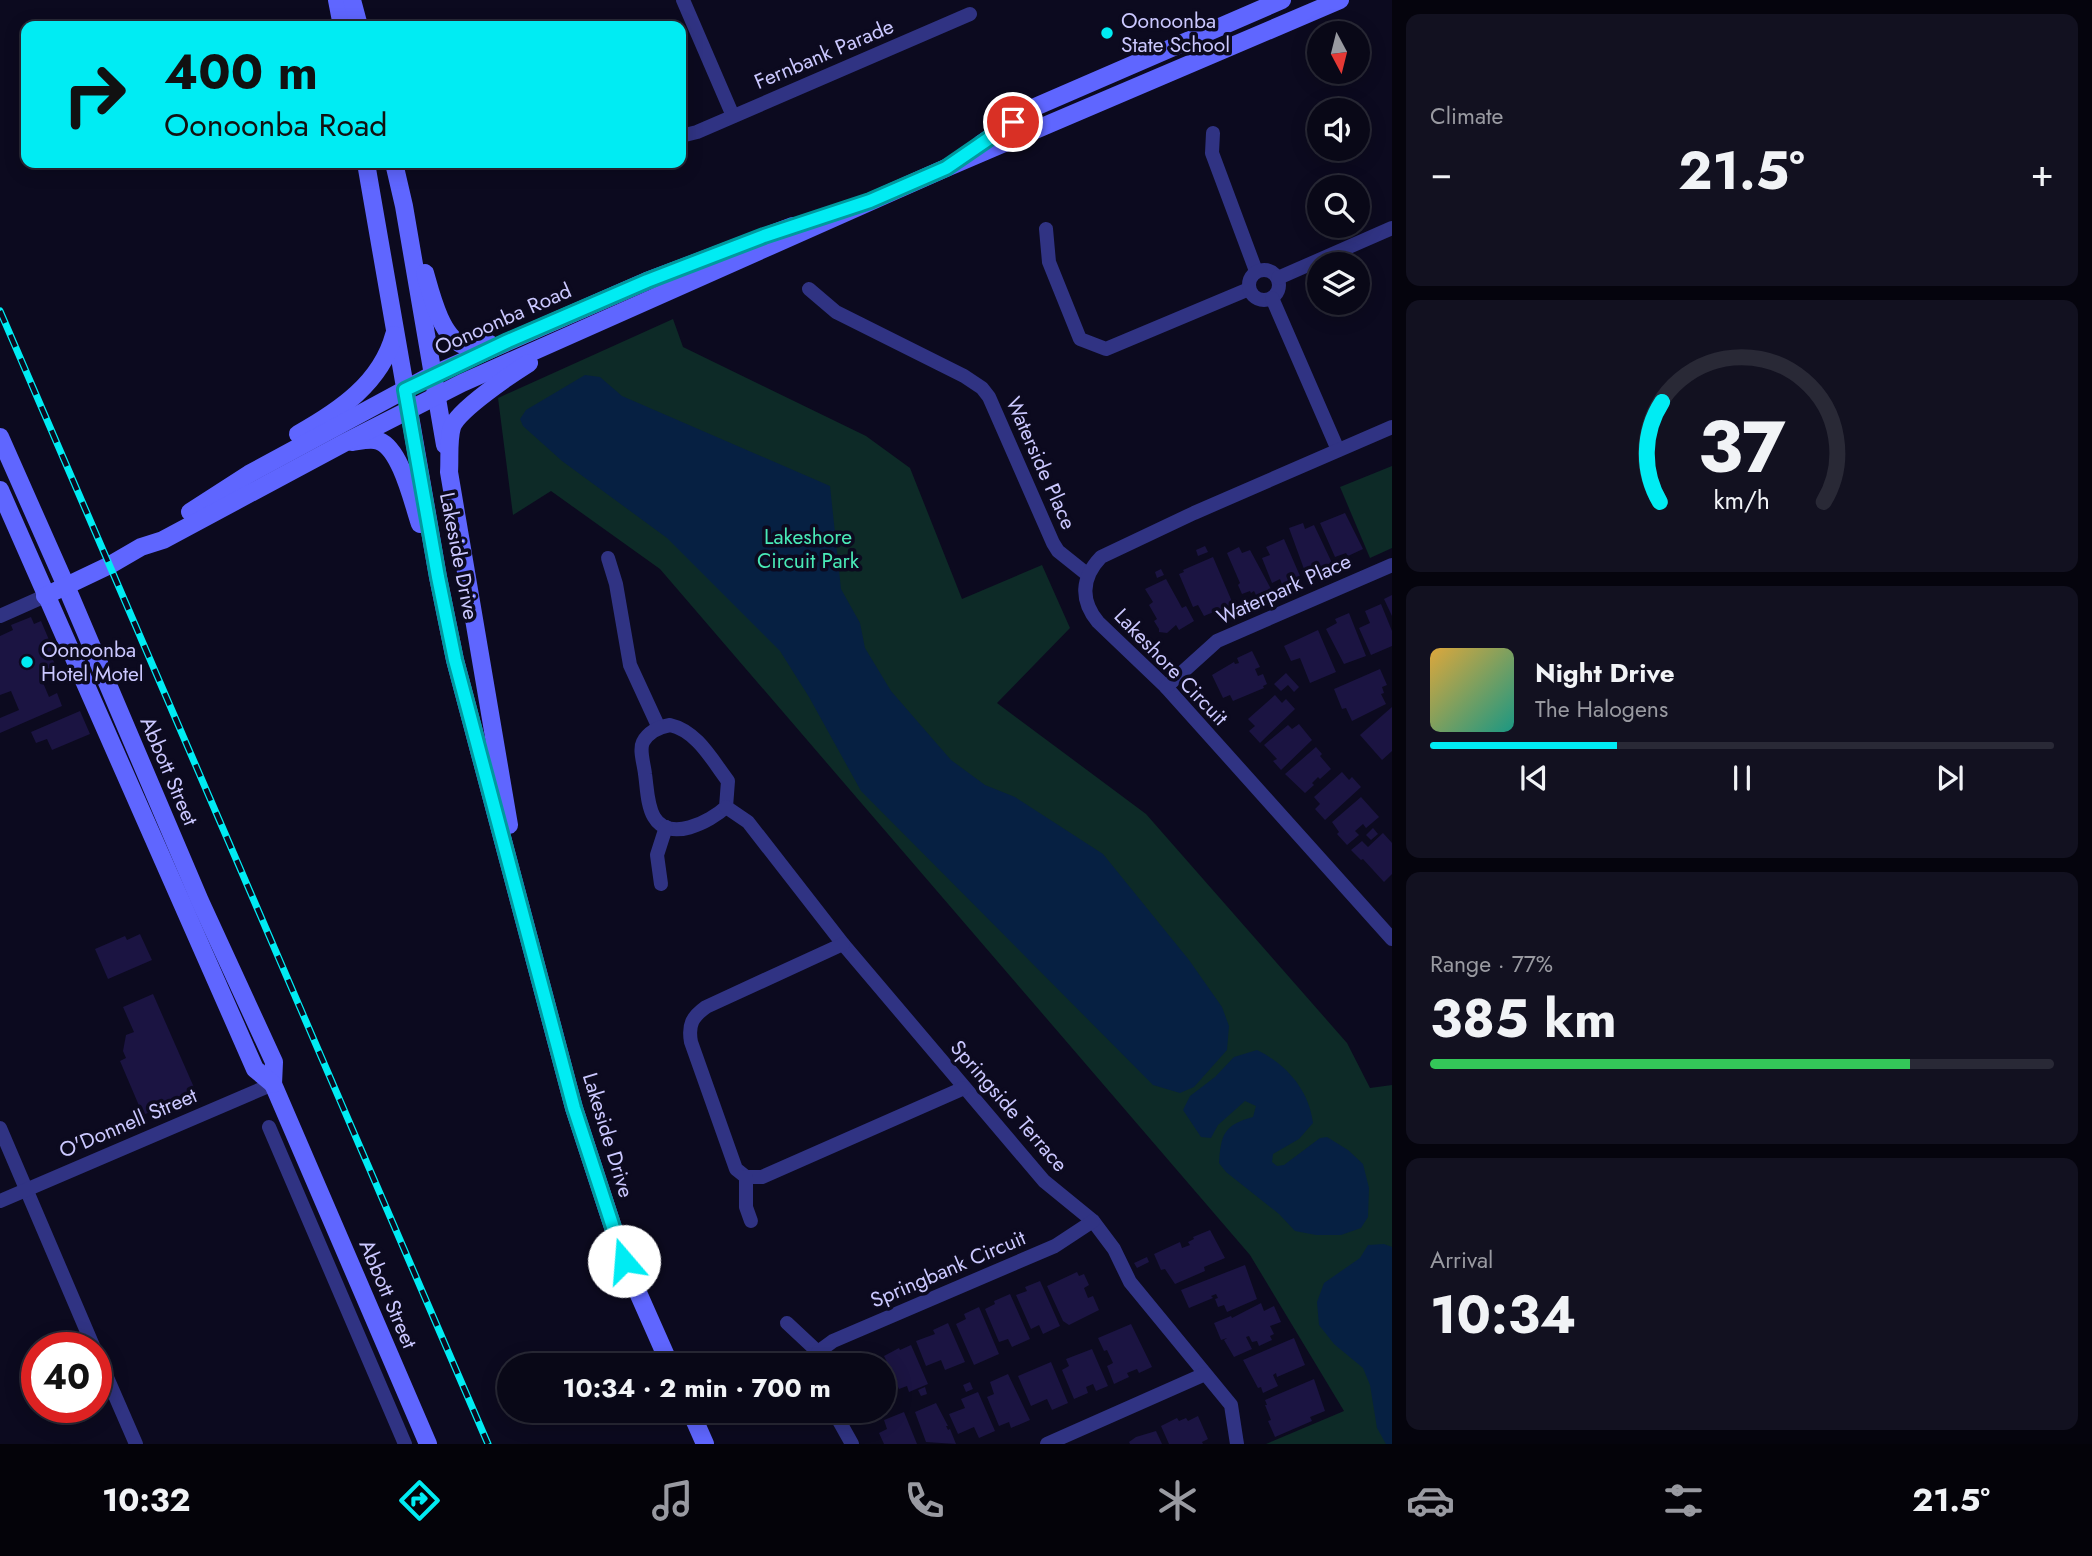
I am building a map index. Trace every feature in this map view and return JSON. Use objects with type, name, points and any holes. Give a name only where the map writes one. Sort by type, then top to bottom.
[{"type":"street","points":[[337,0],[341,21]]},
{"type":"street","points":[[352,0],[358,21]]},
{"type":"street","points":[[683,0],[733,116]]},
{"type":"street","name":"Oonoonba Road","points":[[946,168],[1035,107],[1282,0]]},
{"type":"street","name":"Oonoonba Road","points":[[45,597],[141,547],[163,540],[436,396],[870,201],[1340,0]]},
{"type":"street","name":"Fernbank Parade","points":[[686,135],[970,14]]},
{"type":"street","points":[[1213,133],[1212,153],[1256,271]]},
{"type":"street","name":"Lakeside Drive","points":[[367,168],[438,577],[455,660],[574,1108],[624,1261],[665,1353]]},
{"type":"street","name":"Lakeside Drive","points":[[395,168],[404,206],[532,953]]},
{"type":"street","name":"Oonoonba Road","points":[[141,547],[155,532],[207,503],[249,474],[432,375],[682,268],[764,236],[870,201]]},
{"type":"street","points":[[404,206],[436,309],[454,340],[464,346],[475,347],[508,341]]},
{"type":"street","points":[[1278,278],[1392,228]]},
{"type":"street","points":[[1046,229],[1049,262],[1080,339],[1106,349],[1249,289]]},
{"type":"street","points":[[1256,271],[1272,271],[1278,278],[1279,288],[1272,298],[1255,298],[1249,289],[1249,280],[1256,271]]},
{"type":"street","name":"Waterside Place","points":[[809,289],[836,312],[964,376],[982,388],[996,411],[1053,543],[1058,551],[1088,575]]},
{"type":"street","points":[[1272,298],[1338,450]]},
{"type":"street","points":[[249,474],[296,435],[323,420],[354,396],[381,368],[389,354],[396,328]]},
{"type":"street","name":"Lakeside Drive","points":[[449,472],[452,428],[456,420],[518,369],[586,328]]},
{"type":"street","points":[[1088,575],[1101,557],[1194,513],[1392,427]]},
{"type":"street","name":"Abbott Street","points":[[0,436],[200,901],[274,1062],[273,1084],[428,1444]]},
{"type":"street","points":[[344,443],[380,441],[389,448],[400,465],[438,577]]},
{"type":"street","name":"Abbott Street","points":[[0,490],[255,1069],[273,1084]]},
{"type":"street","points":[[608,558],[616,584],[630,665],[659,728]]},
{"type":"street","name":"Waterpark Place","points":[[1166,687],[1217,641],[1392,565]]},
{"type":"street","name":"Lakeshore Circuit","points":[[1088,575],[1084,587],[1089,612],[1166,687],[1390,933]]},
{"type":"street","points":[[0,616],[45,597]]},
{"type":"street","points":[[670,725],[683,728],[728,781],[726,807],[717,816],[680,830],[666,827],[656,820],[651,810],[642,747],[649,733],[659,728],[670,725]]},
{"type":"street","name":"Springside Terrace","points":[[726,807],[748,822],[843,944],[1044,1181],[1093,1221],[1114,1249],[1130,1282],[1231,1405],[1237,1444]]},
{"type":"street","points":[[661,884],[657,855],[666,827]]},
{"type":"street","points":[[843,944],[706,1007],[692,1020],[691,1042],[736,1169],[746,1177],[762,1177],[964,1088]]},
{"type":"street","name":"O'Donnell Street","points":[[0,1201],[273,1084]]},
{"type":"street","name":"Abbott Street","points":[[269,1127],[405,1444]]},
{"type":"street","points":[[0,1128],[87,1332]]},
{"type":"street","points":[[286,1166],[305,1157]]},
{"type":"street","points":[[746,1177],[746,1207],[751,1221]]},
{"type":"street","name":"Springbank Circuit","points":[[822,1353],[833,1341],[1055,1246],[1093,1221]]},
{"type":"street","points":[[333,1276],[352,1267]]},
{"type":"street","name":"Springbank Circuit","points":[[786,1323],[813,1353]]},
{"type":"street","points":[[1047,1444],[1205,1374]]},
{"type":"street","points":[[383,1392],[402,1383]]},
{"type":"street","points":[[112,1389],[136,1444]]},
{"type":"street","points":[[696,1423],[705,1444]]},
{"type":"street","points":[[840,1423],[852,1444]]},
{"type":"green space","name":"Lakeshore Circuit Park","points":[[673,319],[683,347],[866,436],[910,468],[962,599],[1042,565],[1070,628],[997,703],[1146,814],[1347,1043],[1370,1088],[1392,1085],[1392,1444],[1266,1444],[1344,1411],[1250,1255],[660,569],[551,491],[513,515],[498,398]]},
{"type":"green space","points":[[1392,466],[1392,548],[1370,558],[1340,487]]},
{"type":"water","points":[[585,375],[600,377],[622,396],[830,486],[841,589],[860,623],[865,648],[891,691],[951,760],[985,785],[1015,797],[1103,854],[1189,960],[1222,1007],[1229,1026],[1227,1050],[1194,1087],[1180,1093],[1153,1085],[861,791],[780,651],[667,538],[562,461],[523,426],[520,419],[526,410]]},
{"type":"water","points":[[1257,1050],[1277,1063],[1294,1079],[1307,1100],[1313,1123],[1299,1139],[1273,1154],[1272,1162],[1277,1166],[1284,1165],[1320,1138],[1327,1137],[1348,1150],[1363,1164],[1369,1188],[1368,1217],[1361,1228],[1341,1235],[1316,1235],[1295,1231],[1279,1214],[1226,1172],[1219,1163],[1223,1138],[1230,1127],[1253,1117],[1256,1106],[1245,1101],[1218,1125],[1211,1138],[1201,1137],[1183,1110],[1190,1096],[1215,1077],[1234,1057]]},
{"type":"water","points":[[1384,1244],[1392,1247],[1392,1444],[1386,1444],[1377,1428],[1370,1385],[1363,1368],[1334,1344],[1319,1325],[1317,1302],[1324,1283],[1360,1258],[1368,1245]]},
{"type":"building","points":[[1345,513],[1363,549],[1348,556],[1346,553],[1335,557],[1320,523]]},
{"type":"building","points":[[1303,523],[1305,529],[1314,525],[1332,563],[1317,569],[1315,565],[1304,569],[1289,528]]},
{"type":"building","points":[[1284,539],[1300,576],[1282,584],[1280,579],[1272,583],[1262,558],[1270,555],[1266,547]]},
{"type":"building","points":[[1205,546],[1208,552],[1198,556],[1196,550]]},
{"type":"building","points":[[1239,547],[1242,553],[1250,550],[1271,589],[1256,595],[1254,591],[1242,594],[1227,553]]},
{"type":"building","points":[[1213,557],[1233,604],[1204,616],[1198,605],[1193,607],[1179,574]]},
{"type":"building","points":[[1161,569],[1164,575],[1157,578],[1155,572]]},
{"type":"building","points":[[1166,579],[1182,608],[1186,606],[1194,621],[1179,630],[1176,625],[1167,633],[1159,632],[1154,621],[1157,619],[1149,605],[1153,602],[1145,589]]},
{"type":"building","points":[[1392,595],[1392,616],[1384,599]]},
{"type":"building","points":[[1381,604],[1392,631],[1392,646],[1371,655],[1359,628],[1370,623],[1365,611]]},
{"type":"building","points":[[1349,613],[1366,656],[1344,664],[1326,629],[1337,623],[1335,619]]},
{"type":"building","name":"Oonoonba Hotel Motel","points":[[31,617],[34,624],[41,621],[55,654],[51,656],[57,668],[41,678],[49,697],[57,693],[62,706],[0,733],[0,718],[19,710],[11,691],[0,695],[0,636],[13,630],[11,625]]},
{"type":"building","points":[[1318,630],[1336,672],[1310,683],[1300,658],[1291,661],[1284,646]]},
{"type":"building","points":[[1252,651],[1260,667],[1255,669],[1258,676],[1263,674],[1267,684],[1264,688],[1233,701],[1230,695],[1223,698],[1212,675],[1234,662],[1239,663],[1237,658]]},
{"type":"building","points":[[1380,669],[1387,685],[1382,687],[1384,693],[1381,694],[1386,704],[1352,721],[1346,708],[1342,709],[1334,689]]},
{"type":"building","points":[[1286,673],[1299,687],[1294,692],[1288,685],[1281,691],[1274,684]]},
{"type":"building","points":[[1275,695],[1282,703],[1286,699],[1295,709],[1260,743],[1249,731],[1255,726],[1248,719]]},
{"type":"building","points":[[1392,707],[1392,751],[1382,760],[1360,735]]},
{"type":"building","points":[[80,711],[90,734],[52,750],[47,739],[36,743],[31,732]]},
{"type":"building","points":[[1299,724],[1312,740],[1281,770],[1273,761],[1277,759],[1264,745],[1288,725],[1292,729]]},
{"type":"building","points":[[1316,747],[1331,769],[1320,779],[1318,777],[1305,793],[1285,774]]},
{"type":"building","points":[[1342,772],[1349,780],[1352,777],[1361,787],[1325,820],[1315,809],[1320,804],[1314,797]]},
{"type":"building","points":[[1361,797],[1379,817],[1366,828],[1363,824],[1355,831],[1359,835],[1347,845],[1337,834],[1339,832],[1332,822]]},
{"type":"building","points":[[1373,828],[1378,834],[1371,840],[1366,835]]},
{"type":"building","points":[[1383,833],[1392,843],[1392,874],[1384,882],[1351,850],[1362,841],[1368,847]]},
{"type":"building","points":[[140,934],[152,960],[108,979],[95,949],[125,936],[127,940]]},
{"type":"building","points":[[153,994],[196,1092],[143,1115],[120,1061],[126,1058],[123,1051],[126,1035],[134,1032],[123,1007]]},
{"type":"building","points":[[1210,1230],[1225,1258],[1204,1267],[1205,1271],[1175,1284],[1165,1269],[1161,1270],[1154,1254],[1180,1242],[1182,1248],[1190,1245],[1188,1242],[1194,1239],[1193,1237]]},
{"type":"building","points":[[1147,1257],[1149,1262],[1137,1268],[1134,1263]]},
{"type":"building","points":[[1245,1265],[1257,1299],[1227,1312],[1224,1305],[1218,1307],[1216,1294],[1211,1296],[1213,1298],[1189,1308],[1181,1290]]},
{"type":"building","points":[[1077,1272],[1079,1276],[1084,1274],[1089,1285],[1084,1288],[1088,1298],[1093,1296],[1099,1310],[1069,1325],[1063,1321],[1047,1286]]},
{"type":"building","points":[[1040,1281],[1060,1326],[1043,1334],[1039,1325],[1031,1329],[1016,1295],[1027,1291],[1025,1287]]},
{"type":"building","points":[[1010,1294],[1030,1339],[1012,1347],[1008,1339],[999,1342],[985,1309],[995,1304],[994,1301]]},
{"type":"building","points":[[1261,1303],[1264,1311],[1274,1306],[1281,1322],[1270,1326],[1274,1334],[1270,1336],[1272,1340],[1259,1346],[1257,1341],[1252,1342],[1249,1336],[1246,1337],[1252,1349],[1234,1357],[1224,1340],[1227,1338],[1221,1340],[1214,1323],[1231,1316],[1232,1318]]},
{"type":"building","points":[[979,1307],[999,1354],[974,1365],[956,1324],[966,1319],[964,1314]]},
{"type":"building","points":[[948,1323],[965,1362],[945,1370],[941,1360],[926,1366],[916,1341],[935,1334],[933,1330]]},
{"type":"building","points":[[1131,1324],[1152,1367],[1139,1373],[1137,1369],[1127,1373],[1129,1377],[1114,1384],[1107,1366],[1113,1363],[1098,1338]]},
{"type":"building","points":[[1294,1338],[1305,1365],[1277,1377],[1276,1373],[1273,1375],[1278,1386],[1263,1393],[1243,1360]]},
{"type":"building","points":[[911,1345],[928,1384],[909,1392],[907,1386],[899,1389],[896,1382],[896,1353],[890,1353],[899,1348],[900,1350]]},
{"type":"building","points":[[1092,1349],[1108,1386],[1096,1391],[1093,1384],[1086,1387],[1088,1393],[1074,1399],[1062,1370],[1069,1366],[1066,1359]]},
{"type":"building","points":[[1051,1362],[1068,1403],[1052,1410],[1047,1399],[1031,1406],[1018,1376]]},
{"type":"building","points":[[1008,1374],[1030,1420],[1011,1428],[1009,1422],[999,1426],[987,1397],[994,1394],[990,1382]]},
{"type":"building","points":[[1314,1379],[1325,1411],[1310,1417],[1312,1421],[1275,1437],[1268,1421],[1271,1420],[1265,1400]]},
{"type":"building","points":[[970,1382],[973,1389],[966,1392],[963,1385]]},
{"type":"building","points":[[925,1387],[927,1394],[921,1396],[918,1390]]},
{"type":"building","points":[[978,1392],[995,1431],[979,1438],[974,1427],[958,1434],[949,1414],[965,1408],[961,1399]]},
{"type":"building","points":[[936,1403],[956,1444],[926,1442],[915,1412]]},
{"type":"building","points":[[904,1412],[917,1444],[884,1444],[879,1433],[887,1429],[885,1423],[896,1423],[896,1415]]},
{"type":"building","points":[[1198,1416],[1208,1439],[1202,1442],[1203,1444],[1169,1444],[1161,1426],[1177,1418],[1179,1421],[1186,1418],[1188,1421]]},
{"type":"building","points":[[1156,1431],[1162,1444],[1129,1442],[1136,1437]]},
{"type":"railway","points":[[0,311],[488,1444]]},
{"type":"place","name":"Oonoonba State School","points":[[1107,33]]},
{"type":"place","name":"Oonoonba Hotel Motel","points":[[27,662]]},
{"type":"route","points":[[624,1261],[574,1108],[455,660],[405,390],[432,375],[647,281],[764,236],[870,201],[946,168],[1013,122]]}]
